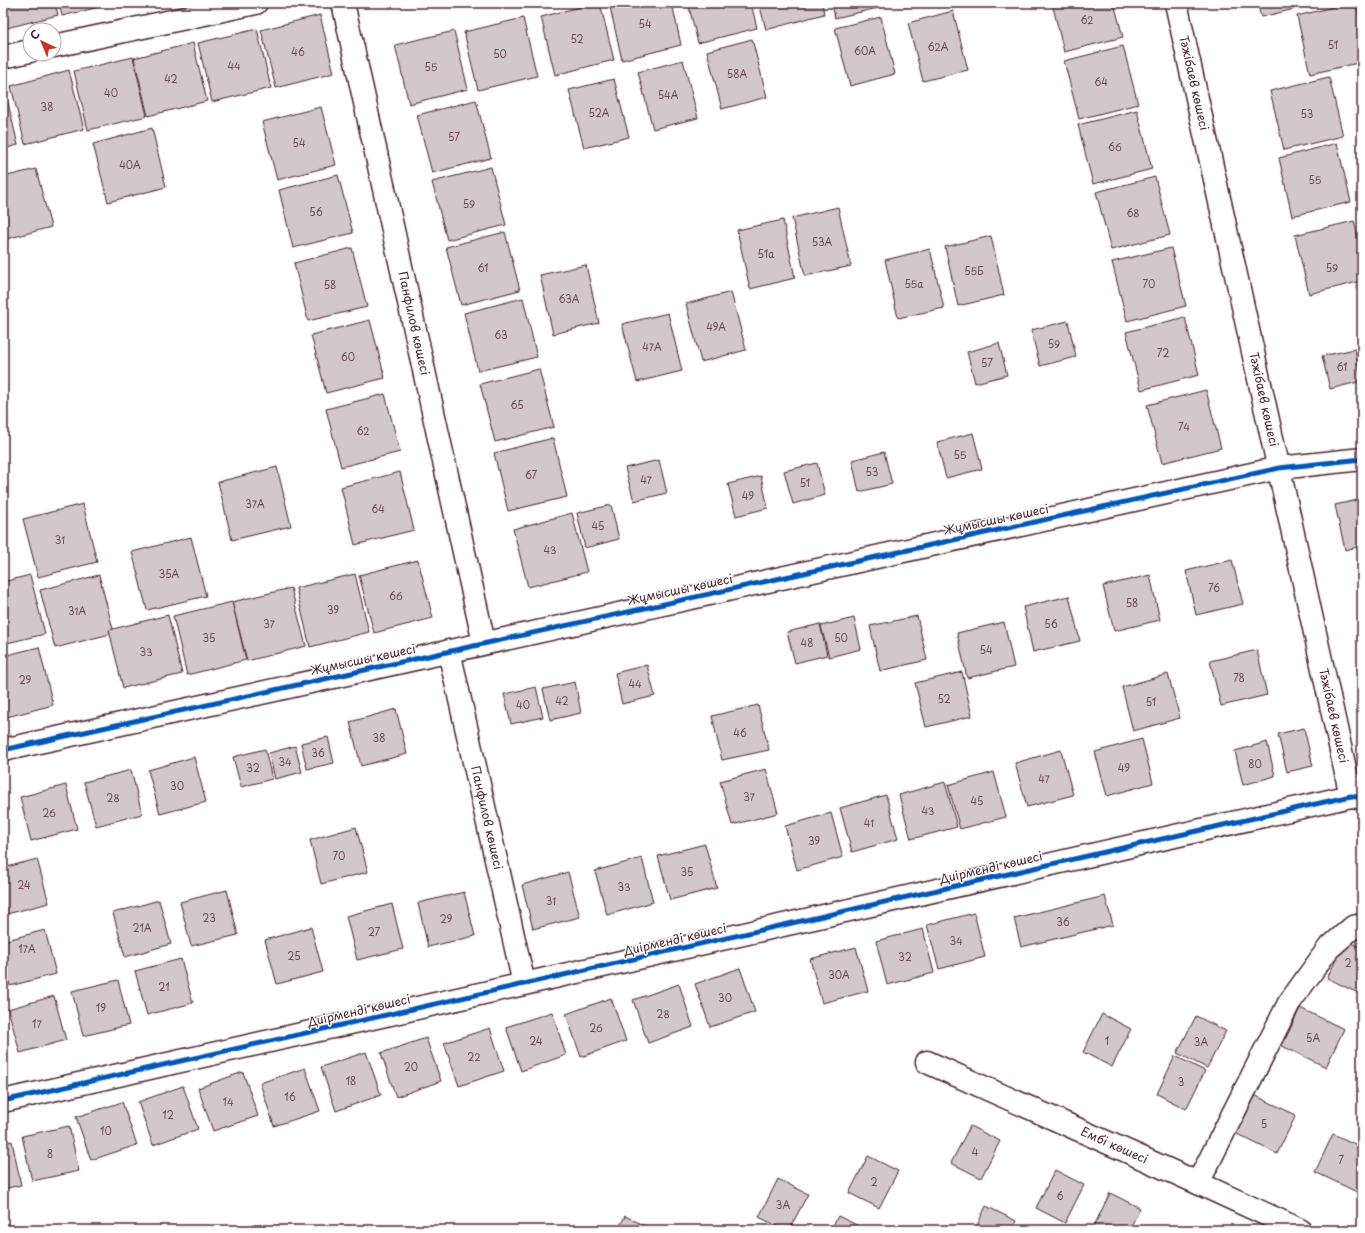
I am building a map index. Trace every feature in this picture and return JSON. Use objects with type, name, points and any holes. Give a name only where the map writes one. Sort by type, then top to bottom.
[{"type":"street","points":[[62,44],[256,3]]},
{"type":"street","name":"Панфилов көшесі","points":[[342,3],[484,643]]},
{"type":"street","name":"Тәжібаев көшесі","points":[[1176,3],[1279,468],[1357,797]]},
{"type":"street","points":[[3,57],[22,53]]},
{"type":"street","name":"Жұмысшы көшесі","points":[[3,750],[1279,468],[1362,459]]},
{"type":"street","name":"Панфилов көшесі","points":[[449,651],[524,984]]},
{"type":"street","name":"Диірменді көшесі","points":[[3,1101],[1357,797]]},
{"type":"street","points":[[1198,1183],[1289,1003],[1328,949],[1353,927],[1362,925]]},
{"type":"street","name":"Ембі көшесі","points":[[927,1062],[1300,1230]]},
{"type":"building","points":[[3,3],[55,3],[58,15],[30,22],[22,22],[22,24],[3,29]]},
{"type":"building","points":[[59,3],[116,3],[62,16]]},
{"type":"building","points":[[600,3],[614,60],[555,75],[541,17]]},
{"type":"building","points":[[609,3],[672,3],[681,45],[622,60]]},
{"type":"building","points":[[688,3],[751,3],[757,28],[698,43]]},
{"type":"building","points":[[759,3],[822,3],[824,14],[766,30]]},
{"type":"building","points":[[832,3],[894,3],[895,4],[835,18]]},
{"type":"building","points":[[904,3],[921,3],[905,7]]},
{"type":"building","points":[[1052,3],[1114,3],[1123,37],[1064,52]]},
{"type":"building","points":[[1257,3],[1320,3],[1261,17]]},
{"type":"building","points":[[1349,3],[1356,3],[1362,28],[1362,62],[1310,74],[1297,16]]},
{"type":"building","points":[[953,11],[968,70],[923,81],[908,23]]},
{"type":"building","points":[[320,15],[334,73],[276,88],[261,30]]},
{"type":"building","points":[[881,17],[895,74],[850,86],[835,28]]},
{"type":"building","points":[[523,18],[537,76],[478,90],[464,32]]},
{"type":"building","points":[[257,29],[271,88],[212,102],[198,43]]},
{"type":"building","points":[[454,31],[468,89],[409,104],[395,45]]},
{"type":"building","points":[[752,39],[767,97],[722,109],[707,51]]},
{"type":"building","points":[[193,43],[207,101],[148,116],[134,58]]},
{"type":"building","points":[[1123,46],[1138,104],[1079,119],[1064,61]]},
{"type":"building","points":[[133,57],[147,116],[88,130],[74,71]]},
{"type":"building","points":[[683,60],[698,118],[653,129],[638,72]]},
{"type":"building","points":[[69,70],[84,129],[25,144],[11,86]]},
{"type":"building","points":[[1329,77],[1343,136],[1284,150],[1270,91]]},
{"type":"building","points":[[614,79],[629,137],[584,148],[569,90]]},
{"type":"building","points":[[4,86],[18,145],[3,149],[3,87]]},
{"type":"building","points":[[476,100],[491,158],[432,173],[417,115]]},
{"type":"building","points":[[321,107],[336,165],[277,180],[262,122]]},
{"type":"building","points":[[1137,110],[1152,169],[1093,184],[1078,125]]},
{"type":"building","points":[[152,128],[166,187],[108,202],[93,144]]},
{"type":"building","points":[[1337,143],[1351,202],[1292,216],[1279,158]]},
{"type":"building","points":[[491,167],[506,225],[447,240],[432,182]]},
{"type":"building","points":[[36,169],[51,227],[3,240],[3,177]]},
{"type":"building","points":[[338,175],[353,233],[293,248],[279,190]]},
{"type":"building","points":[[1155,177],[1170,235],[1111,250],[1096,192]]},
{"type":"building","points":[[838,207],[851,266],[805,276],[792,218]]},
{"type":"building","points":[[783,220],[795,278],[750,289],[737,230]]},
{"type":"building","points":[[1354,221],[1362,254],[1362,281],[1309,294],[1295,235]]},
{"type":"building","points":[[505,232],[520,290],[461,305],[446,247]]},
{"type":"building","points":[[991,236],[1004,295],[958,306],[945,247]]},
{"type":"building","points":[[352,248],[367,307],[308,321],[294,263]]},
{"type":"building","points":[[1171,248],[1186,306],[1127,321],[1112,262]]},
{"type":"building","points":[[930,249],[944,308],[898,318],[885,260]]},
{"type":"building","points":[[586,265],[599,323],[553,334],[540,275]]},
{"type":"building","points":[[731,292],[746,350],[701,362],[686,304]]},
{"type":"building","points":[[523,298],[537,357],[478,371],[464,313]]},
{"type":"building","points":[[668,313],[682,371],[637,382],[622,324]]},
{"type":"building","points":[[1185,317],[1199,375],[1141,390],[1126,332]]},
{"type":"building","points":[[370,320],[385,378],[326,393],[311,335]]},
{"type":"building","points":[[1068,321],[1076,357],[1040,366],[1031,330]]},
{"type":"building","points":[[999,343],[1007,375],[975,383],[967,352]]},
{"type":"building","points":[[1355,349],[1362,381],[1330,389],[1322,356]]},
{"type":"building","points":[[539,369],[554,427],[495,442],[480,384]]},
{"type":"building","points":[[1206,390],[1221,448],[1162,463],[1147,405]]},
{"type":"building","points":[[385,394],[400,452],[341,467],[326,409]]},
{"type":"building","points":[[973,433],[982,469],[946,478],[937,442]]},
{"type":"building","points":[[553,438],[567,497],[508,511],[494,453]]},
{"type":"building","points":[[884,452],[892,484],[859,492],[852,460]]},
{"type":"building","points":[[659,460],[667,493],[634,501],[625,468]]},
{"type":"building","points":[[817,463],[825,495],[793,504],[784,471]]},
{"type":"building","points":[[277,467],[291,526],[232,540],[218,482]]},
{"type":"building","points":[[400,472],[414,530],[355,545],[341,487]]},
{"type":"building","points":[[761,476],[768,508],[736,516],[728,484]]},
{"type":"building","points":[[1362,499],[1362,546],[1345,550],[1335,505]]},
{"type":"building","points":[[83,504],[97,562],[38,577],[23,519]]},
{"type":"building","points":[[611,505],[619,539],[585,548],[577,513]]},
{"type":"building","points":[[572,513],[587,572],[528,587],[513,529]]},
{"type":"building","points":[[191,537],[206,596],[147,610],[132,552]]},
{"type":"building","points":[[418,560],[433,618],[374,633],[359,575]]},
{"type":"building","points":[[1232,560],[1243,604],[1196,615],[1186,571]]},
{"type":"building","points":[[355,574],[369,632],[310,647],[296,588]]},
{"type":"building","points":[[30,575],[45,634],[3,644],[3,582]]},
{"type":"building","points":[[99,575],[114,633],[55,648],[40,590]]},
{"type":"building","points":[[1150,575],[1160,620],[1114,631],[1103,586]]},
{"type":"building","points":[[291,588],[306,646],[247,661],[232,602]]},
{"type":"building","points":[[1069,596],[1080,641],[1033,652],[1023,607]]},
{"type":"building","points":[[232,602],[246,660],[187,675],[173,616]]},
{"type":"building","points":[[168,615],[182,674],[123,688],[109,630]]},
{"type":"building","points":[[917,616],[927,660],[880,671],[870,626]]},
{"type":"building","points":[[854,618],[861,649],[829,657],[821,626]]},
{"type":"building","points":[[1004,622],[1014,667],[967,678],[957,633]]},
{"type":"building","points":[[820,624],[827,655],[795,663],[787,632]]},
{"type":"building","points":[[39,647],[53,705],[3,718],[3,656]]},
{"type":"building","points":[[1257,650],[1267,695],[1221,706],[1210,661]]},
{"type":"building","points":[[647,665],[655,696],[622,704],[615,673]]},
{"type":"building","points":[[962,672],[972,716],[926,727],[915,683]]},
{"type":"building","points":[[1168,674],[1180,718],[1133,731],[1122,687]]},
{"type":"building","points":[[575,682],[581,713],[550,720],[543,689]]},
{"type":"building","points":[[536,687],[543,717],[511,724],[504,694]]},
{"type":"building","points":[[758,705],[769,750],[722,760],[712,716]]},
{"type":"building","points":[[396,709],[407,754],[361,766],[350,722]]},
{"type":"building","points":[[1304,728],[1313,766],[1287,772],[1278,734]]},
{"type":"building","points":[[328,737],[334,763],[307,769],[301,743]]},
{"type":"building","points":[[1142,739],[1153,783],[1107,796],[1095,752]]},
{"type":"building","points":[[1267,742],[1275,776],[1243,785],[1235,751]]},
{"type":"building","points":[[295,746],[302,772],[275,779],[269,753]]},
{"type":"building","points":[[265,749],[272,779],[241,787],[233,757]]},
{"type":"building","points":[[1061,750],[1073,795],[1027,807],[1015,763]]},
{"type":"building","points":[[194,757],[206,802],[160,814],[148,770]]},
{"type":"building","points":[[766,769],[778,813],[732,825],[720,781]]},
{"type":"building","points":[[131,770],[142,814],[96,826],[84,782]]},
{"type":"building","points":[[994,772],[1006,817],[960,829],[948,785]]},
{"type":"building","points":[[945,782],[957,827],[911,839],[899,795]]},
{"type":"building","points":[[66,785],[77,829],[31,841],[20,797]]},
{"type":"building","points":[[886,795],[898,839],[852,852],[840,808]]},
{"type":"building","points":[[831,813],[843,857],[797,870],[785,826]]},
{"type":"building","points":[[356,827],[368,872],[321,884],[310,840]]},
{"type":"building","points":[[705,844],[717,888],[670,900],[658,856]]},
{"type":"building","points":[[642,858],[653,902],[607,915],[595,871]]},
{"type":"building","points":[[37,859],[49,903],[3,915],[3,868]]},
{"type":"building","points":[[568,872],[580,917],[533,929],[522,885]]},
{"type":"building","points":[[227,890],[238,935],[191,946],[180,902]]},
{"type":"building","points":[[464,892],[475,936],[428,947],[418,903]]},
{"type":"building","points":[[1105,896],[1113,925],[1021,947],[1014,918]]},
{"type":"building","points":[[159,900],[171,944],[125,957],[113,913]]},
{"type":"building","points":[[392,904],[403,949],[357,960],[346,916]]},
{"type":"building","points":[[974,913],[985,957],[939,969],[927,925]]},
{"type":"building","points":[[311,927],[323,972],[277,984],[265,940]]},
{"type":"building","points":[[923,929],[934,973],[887,985],[876,941]]},
{"type":"building","points":[[45,930],[56,974],[10,986],[3,958],[3,941]]},
{"type":"building","points":[[1346,940],[1362,948],[1362,995],[1327,978]]},
{"type":"building","points":[[856,947],[868,991],[822,1003],[810,959]]},
{"type":"building","points":[[181,959],[193,1003],[147,1015],[135,971]]},
{"type":"building","points":[[740,968],[755,1012],[710,1027],[695,984]]},
{"type":"building","points":[[118,980],[129,1025],[83,1036],[72,991]]},
{"type":"building","points":[[679,984],[693,1027],[648,1043],[633,1000]]},
{"type":"building","points":[[54,996],[66,1040],[20,1053],[8,1009]]},
{"type":"building","points":[[611,998],[626,1041],[581,1057],[566,1014]]},
{"type":"building","points":[[1300,1008],[1344,1029],[1326,1067],[1282,1046]]},
{"type":"building","points":[[552,1012],[566,1055],[521,1071],[506,1027]]},
{"type":"building","points":[[1102,1014],[1131,1029],[1112,1067],[1083,1052]]},
{"type":"building","points":[[1196,1016],[1226,1031],[1207,1068],[1177,1053]]},
{"type":"building","points":[[490,1028],[504,1071],[459,1086],[444,1043]]},
{"type":"building","points":[[426,1038],[441,1081],[396,1097],[381,1053]]},
{"type":"building","points":[[366,1052],[381,1095],[336,1111],[321,1067]]},
{"type":"building","points":[[1175,1056],[1205,1071],[1186,1109],[1157,1094]]},
{"type":"building","points":[[305,1068],[320,1111],[274,1126],[260,1083]]},
{"type":"building","points":[[243,1072],[258,1116],[213,1131],[198,1088]]},
{"type":"building","points":[[183,1086],[198,1129],[153,1145],[138,1102]]},
{"type":"building","points":[[1252,1094],[1296,1115],[1277,1154],[1233,1132]]},
{"type":"building","points":[[122,1102],[137,1145],[91,1160],[76,1117]]},
{"type":"building","points":[[69,1126],[79,1171],[32,1181],[22,1136]]},
{"type":"building","points":[[970,1126],[1000,1141],[981,1178],[951,1163]]},
{"type":"building","points":[[1333,1134],[1362,1147],[1362,1186],[1359,1193],[1315,1172]]},
{"type":"building","points":[[12,1141],[21,1185],[3,1189],[3,1143]]},
{"type":"building","points":[[868,1156],[898,1171],[879,1208],[849,1193]]},
{"type":"building","points":[[1055,1170],[1084,1185],[1065,1223],[1036,1208]]},
{"type":"building","points":[[778,1179],[808,1194],[789,1230],[785,1230],[759,1217]]},
{"type":"building","points":[[1110,1193],[1140,1208],[1129,1230],[1092,1230]]},
{"type":"building","points":[[986,1206],[1016,1221],[1012,1230],[975,1230]]},
{"type":"building","points":[[625,1216],[653,1230],[618,1230]]},
{"type":"building","points":[[838,1216],[867,1230],[831,1230]]},
{"type":"cycle path","points":[[3,750],[1279,468],[1362,459]]},
{"type":"cycle path","points":[[3,1101],[1351,796],[1362,798]]}]
